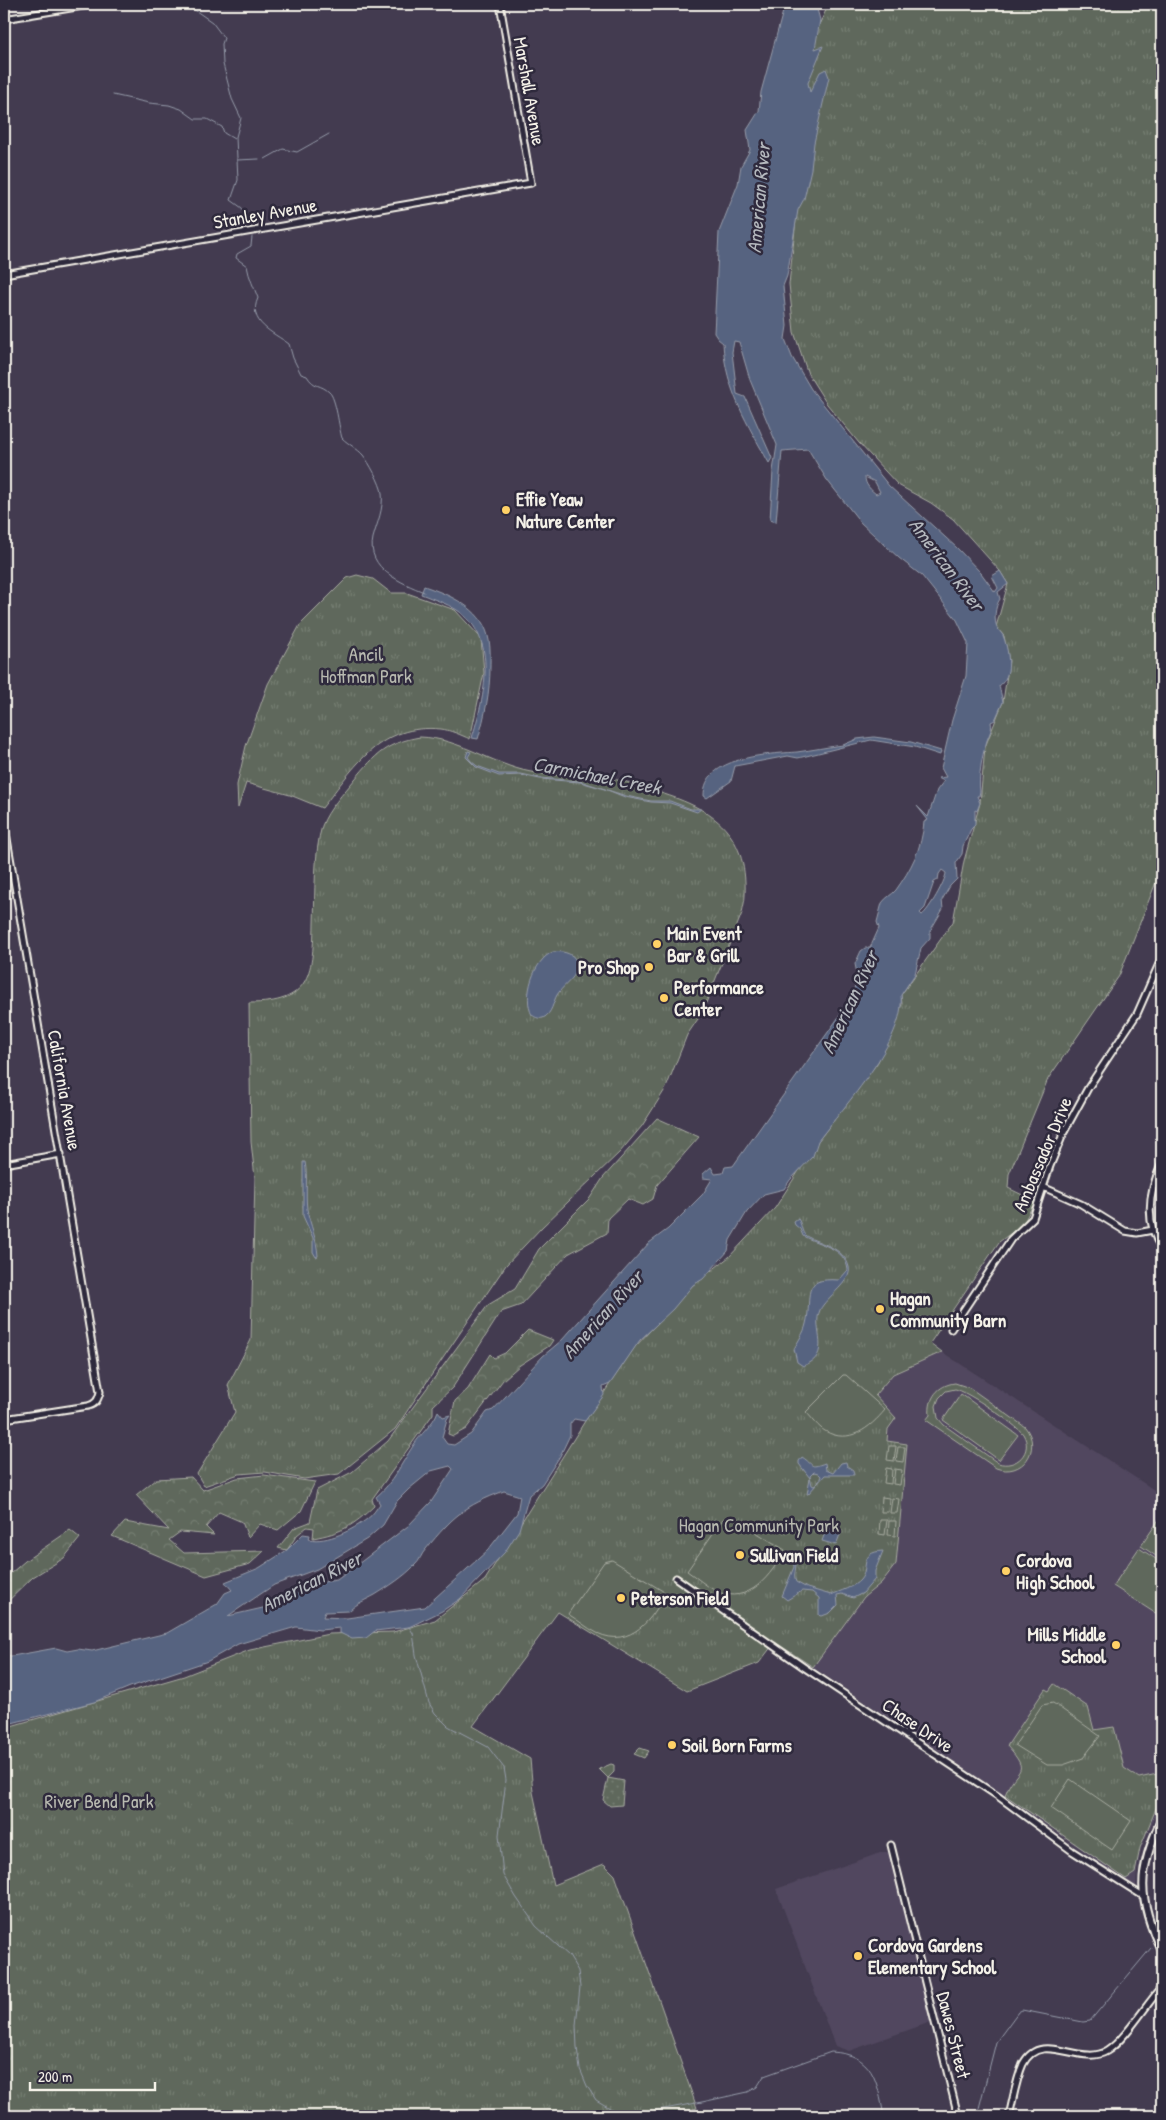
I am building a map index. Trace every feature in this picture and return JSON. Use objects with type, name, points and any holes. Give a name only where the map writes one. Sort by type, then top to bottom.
[{"type":"main road","points":[[1162,1818],[1145,1861],[1143,1896],[1149,1924],[1162,1952]]},
{"type":"street","points":[[4,19],[95,4]]},
{"type":"street","name":"Marshall Avenue","points":[[500,4],[531,183]]},
{"type":"street","name":"Stanley Avenue","points":[[4,274],[531,183]]},
{"type":"street","name":"California Avenue","points":[[4,820],[100,1392],[98,1400],[93,1404],[4,1419]]},
{"type":"street","name":"Ambassador Drive","points":[[951,1329],[1012,1239],[1033,1218],[1056,1151],[1069,1122],[1088,1088],[1137,1014],[1162,957]]},
{"type":"street","points":[[4,1164],[61,1154]]},
{"type":"street","points":[[1162,1163],[1150,1198],[1150,1216],[1153,1230],[1162,1249]]},
{"type":"street","points":[[1043,1187],[1081,1204],[1125,1232],[1137,1233],[1153,1230]]},
{"type":"street","name":"Chase Drive","points":[[676,1578],[805,1668],[998,1797],[1072,1851],[1143,1896]]},
{"type":"street","name":"Dawes Street","points":[[891,1845],[958,2116]]},
{"type":"street","points":[[1009,2116],[1021,2070],[1031,2055],[1038,2050],[1051,2048],[1084,2056],[1105,2052],[1117,2042],[1162,1986]]},
{"type":"shaded area","points":[[1162,1174],[1162,1200],[1157,1199],[1156,1196]]},
{"type":"shaded area","name":"Cordova High School","points":[[942,1352],[1162,1495],[1162,1802],[1141,1848],[1136,1888],[979,1778],[813,1667],[864,1597],[881,1583],[876,1538],[888,1429],[875,1395],[893,1374]]},
{"type":"shaded area","name":"Cordova Gardens Elementary School","points":[[887,1852],[890,1855],[931,2022],[849,2051],[835,2046],[776,1889]]},
{"type":"green space","points":[[829,4],[1162,4],[1162,867],[1119,976],[1048,1079],[1009,1174],[1008,1188],[1035,1201],[1023,1224],[999,1242],[930,1343],[942,1352],[893,1374],[875,1395],[896,1418],[888,1429],[887,1441],[907,1444],[896,1564],[881,1583],[864,1597],[813,1667],[775,1642],[759,1663],[687,1691],[558,1612],[473,1726],[530,1759],[533,1792],[553,1885],[604,1864],[615,1875],[697,2108],[671,2116],[4,2116],[4,1728],[184,1676],[250,1650],[329,1634],[393,1632],[435,1620],[485,1580],[585,1421],[634,1348],[693,1285],[729,1257],[775,1208],[818,1141],[878,1062],[902,1004],[901,995],[953,922],[964,861],[980,803],[985,747],[1003,702],[1009,661],[1004,636],[996,627],[1008,584],[1000,571],[953,519],[931,503],[898,485],[859,443],[827,404],[808,374],[794,332],[789,284],[799,192],[800,110],[815,33]]},
{"type":"green space","name":"Ancil Hoffman Park","points":[[357,575],[373,579],[391,593],[407,593],[455,610],[481,638],[484,673],[470,739],[441,729],[420,729],[401,733],[385,740],[371,750],[346,777],[322,808],[290,795],[246,783],[238,808],[237,785],[246,746],[268,684],[300,625],[347,578]]},
{"type":"green space","points":[[420,737],[448,742],[517,769],[542,774],[597,777],[622,781],[674,797],[692,805],[722,825],[732,838],[740,854],[744,873],[745,897],[742,913],[702,1013],[687,1035],[666,1088],[642,1126],[620,1152],[542,1227],[506,1265],[395,1429],[339,1474],[304,1479],[265,1472],[239,1474],[204,1486],[197,1474],[235,1412],[228,1385],[251,1340],[255,1178],[251,1142],[249,1003],[269,1002],[296,992],[304,983],[309,972],[312,958],[315,874],[319,836],[328,813],[376,756],[390,746]]},
{"type":"green space","points":[[657,1118],[699,1137],[657,1185],[653,1199],[643,1205],[628,1199],[608,1218],[607,1233],[568,1254],[521,1305],[501,1312],[453,1387],[433,1406],[433,1414],[372,1499],[374,1506],[360,1519],[346,1528],[313,1538],[314,1528],[307,1527],[297,1535],[287,1550],[278,1548],[294,1528],[310,1522],[317,1490],[352,1472],[388,1441],[488,1305],[515,1289],[539,1249],[590,1198],[603,1178]]},
{"type":"green space","points":[[528,1330],[553,1340],[549,1346],[520,1365],[503,1380],[466,1429],[453,1436],[448,1434],[455,1401],[468,1389],[490,1354],[494,1358],[505,1353]]},
{"type":"green space","points":[[843,1375],[846,1375],[885,1410],[866,1428],[851,1435],[842,1436],[825,1431],[806,1412]]},
{"type":"green space","points":[[955,1383],[970,1388],[1025,1427],[1030,1435],[1032,1444],[1027,1460],[1014,1469],[996,1468],[926,1420],[930,1415],[931,1403],[935,1393],[949,1384]],"holes":[[[955,1389],[1001,1416],[1023,1434],[1026,1447],[1025,1453],[1021,1458],[1011,1464],[998,1463],[944,1425],[938,1418],[936,1406],[939,1398],[946,1391]]]},
{"type":"green space","points":[[961,1394],[1018,1435],[999,1460],[943,1420]]},
{"type":"green space","points":[[889,1446],[896,1446],[894,1461],[887,1460]]},
{"type":"green space","points":[[898,1447],[905,1447],[903,1462],[896,1461]]},
{"type":"green space","points":[[886,1468],[892,1469],[891,1484],[884,1483]]},
{"type":"green space","points":[[895,1469],[902,1470],[900,1485],[893,1484]]},
{"type":"green space","points":[[264,1475],[315,1482],[301,1511],[278,1530],[260,1524],[248,1537],[242,1522],[219,1512],[206,1527],[214,1535],[180,1532],[169,1540],[184,1553],[264,1551],[250,1564],[206,1576],[112,1536],[125,1522],[169,1530],[136,1495],[156,1479],[191,1477],[203,1490],[237,1478]]},
{"type":"green space","points":[[882,1497],[889,1498],[888,1512],[881,1512]]},
{"type":"green space","points":[[892,1498],[899,1499],[897,1513],[890,1513]]},
{"type":"green space","points":[[1162,1515],[1162,1560],[1141,1546]]},
{"type":"green space","name":"Sullivan Field","points":[[731,1517],[785,1550],[773,1569],[758,1585],[749,1591],[728,1595],[716,1591],[687,1571],[723,1519]]},
{"type":"green space","points":[[880,1520],[887,1520],[885,1535],[879,1534]]},
{"type":"green space","points":[[889,1521],[896,1521],[895,1536],[888,1535]]},
{"type":"green space","points":[[70,1530],[80,1538],[64,1558],[33,1577],[4,1605],[4,1579],[25,1561]]},
{"type":"green space","points":[[1139,1548],[1162,1563],[1161,1612],[1155,1613],[1113,1586]]},
{"type":"green space","name":"Peterson Field","points":[[612,1560],[666,1593],[655,1612],[647,1621],[630,1634],[620,1637],[609,1637],[597,1633],[568,1614],[604,1562]]},
{"type":"green space","points":[[1054,1684],[1088,1707],[1094,1730],[1114,1727],[1124,1768],[1139,1778],[1162,1773],[1158,1787],[1161,1796],[1140,1848],[1135,1873],[1126,1879],[1005,1795],[1020,1771],[1019,1762],[1007,1746],[1045,1689],[1049,1691]]},
{"type":"green space","points":[[1053,1703],[1100,1736],[1083,1758],[1063,1765],[1047,1765],[1015,1745],[1042,1705]]},
{"type":"green space","points":[[640,1748],[649,1751],[644,1758],[634,1754]]},
{"type":"green space","points":[[611,1764],[614,1765],[614,1772],[608,1778],[599,1769]]},
{"type":"green space","points":[[608,1778],[624,1781],[622,1805],[610,1806],[603,1800]]},
{"type":"green space","points":[[1070,1779],[1131,1821],[1112,1850],[1051,1808]]},
{"type":"water","name":"American River","points":[[785,4],[822,4],[817,9],[820,20],[815,49],[823,46],[808,83],[810,92],[820,72],[826,69],[829,77],[814,143],[811,169],[804,199],[798,210],[787,276],[783,286],[787,326],[785,339],[792,357],[811,389],[889,486],[957,548],[981,573],[995,592],[998,588],[992,576],[1000,571],[1008,584],[998,592],[1000,599],[995,618],[996,626],[1003,635],[1006,644],[1009,664],[1006,676],[999,686],[1003,702],[995,720],[991,722],[991,731],[983,754],[980,791],[979,796],[977,796],[980,803],[977,811],[975,810],[975,825],[971,829],[963,846],[962,854],[956,863],[957,879],[950,886],[942,900],[943,909],[930,931],[930,938],[921,948],[915,974],[901,995],[900,1013],[894,1032],[871,1072],[818,1141],[813,1156],[784,1189],[764,1194],[747,1212],[730,1240],[728,1251],[703,1279],[693,1285],[673,1309],[640,1340],[610,1384],[603,1387],[604,1395],[585,1421],[574,1419],[570,1424],[570,1435],[560,1456],[542,1484],[529,1495],[519,1530],[505,1552],[460,1599],[442,1611],[409,1627],[375,1631],[366,1638],[352,1639],[340,1633],[340,1628],[320,1630],[296,1627],[238,1644],[208,1661],[130,1687],[94,1702],[4,1725],[4,1655],[12,1656],[56,1648],[67,1651],[78,1649],[92,1651],[167,1633],[217,1604],[225,1593],[232,1590],[225,1582],[259,1568],[287,1550],[303,1534],[310,1535],[309,1539],[316,1540],[332,1537],[347,1531],[373,1514],[380,1504],[376,1497],[392,1479],[438,1411],[443,1417],[450,1415],[442,1437],[447,1444],[454,1445],[471,1434],[487,1412],[493,1410],[543,1356],[562,1340],[649,1243],[668,1229],[703,1194],[712,1179],[703,1178],[703,1174],[711,1167],[715,1174],[723,1173],[725,1167],[733,1166],[848,1004],[858,979],[855,964],[861,951],[865,948],[870,948],[879,928],[877,922],[882,903],[894,892],[901,882],[911,866],[921,841],[924,822],[928,820],[917,806],[928,817],[937,790],[944,781],[938,778],[946,777],[941,768],[952,720],[966,676],[968,643],[957,620],[922,576],[861,523],[827,480],[808,449],[782,451],[776,522],[770,520],[773,471],[777,445],[750,380],[739,342],[734,341],[732,352],[737,394],[745,397],[772,458],[769,463],[739,406],[728,376],[723,343],[714,333],[719,232],[738,184],[741,166],[750,150],[747,130],[759,111],[761,92]],"holes":[[[865,477],[875,482],[880,492],[876,494],[866,482]],[[942,870],[946,873],[943,883],[929,908],[922,915],[920,913],[925,908],[934,882],[938,880]],[[450,1466],[453,1469],[431,1502],[408,1526],[337,1580],[323,1582],[267,1607],[228,1616],[274,1585],[317,1569],[367,1539],[383,1525],[397,1501],[431,1471]],[[504,1491],[520,1496],[517,1513],[488,1550],[425,1607],[347,1618],[323,1617],[325,1612],[349,1611],[396,1581],[417,1563],[424,1551],[452,1520],[479,1502]]]},
{"type":"water","points":[[424,586],[454,598],[472,610],[484,626],[488,636],[490,644],[490,676],[485,713],[478,739],[472,738],[481,705],[485,669],[484,652],[479,636],[470,622],[457,610],[421,594]]},
{"type":"water","points":[[874,737],[911,742],[941,751],[940,755],[915,747],[871,740],[798,758],[788,756],[735,766],[731,781],[707,798],[704,796],[707,783],[714,773],[726,765],[740,760],[755,756],[843,745],[857,739]]},
{"type":"water","points":[[468,751],[471,752],[468,757],[477,766],[499,774],[521,774],[540,778],[580,781],[602,788],[580,782],[540,779],[521,775],[499,776],[476,767],[466,757]]},
{"type":"water","points":[[607,790],[626,796],[651,801],[670,801],[691,809],[701,809],[697,812],[670,803],[651,802],[625,797]]},
{"type":"water","points":[[553,952],[563,952],[572,956],[577,963],[577,968],[573,977],[557,995],[548,1014],[543,1018],[538,1018],[532,1015],[529,1007],[529,989],[535,970],[540,962]]},
{"type":"water","points":[[303,1162],[305,1162],[306,1168],[307,1209],[316,1244],[318,1256],[316,1257],[313,1252],[313,1238],[303,1216]]},
{"type":"water","points":[[798,1219],[806,1236],[837,1251],[846,1260],[849,1267],[847,1278],[820,1310],[818,1326],[820,1349],[812,1361],[803,1366],[797,1362],[794,1349],[806,1324],[810,1290],[818,1282],[839,1280],[848,1270],[846,1262],[837,1252],[803,1236],[794,1222]]},
{"type":"water","points":[[802,1457],[814,1466],[825,1463],[826,1470],[833,1473],[841,1463],[846,1462],[847,1466],[853,1470],[854,1475],[825,1475],[818,1483],[808,1494],[807,1494],[810,1478],[799,1464]],"holes":[[[814,1472],[821,1476],[818,1483],[814,1486],[810,1476]]]},
{"type":"water","points":[[827,1527],[841,1532],[836,1545],[822,1541]]},
{"type":"water","points":[[883,1551],[875,1571],[875,1579],[863,1593],[853,1598],[842,1594],[837,1595],[838,1605],[830,1613],[822,1616],[819,1615],[819,1598],[812,1592],[802,1591],[787,1600],[782,1596],[794,1567],[794,1558],[796,1582],[807,1588],[831,1595],[851,1587],[860,1580],[870,1554]]},
{"type":"waterway","name":"Carmichael Creek","points":[[186,4],[212,22],[224,38],[222,44],[223,64],[232,99],[241,118],[236,137],[238,180],[231,200],[242,208],[251,225]]},
{"type":"waterway","points":[[113,95],[181,109],[195,119],[207,119],[222,127],[224,133],[234,139]]},
{"type":"waterway","points":[[265,159],[283,149],[297,152],[329,134]]},
{"type":"waterway","points":[[237,160],[259,159]]},
{"type":"waterway","name":"Carmichael Creek","points":[[252,237],[251,246],[237,254],[236,258],[247,266],[258,298],[256,314],[263,326],[289,344],[301,374],[307,376],[312,382],[331,395],[342,438],[363,455],[377,479],[382,499],[373,538],[372,549],[375,558],[380,566],[396,579],[424,592]]},
{"type":"waterway","points":[[409,1627],[413,1633],[416,1655],[429,1703],[435,1713],[448,1726],[488,1747],[504,1768],[506,1780],[499,1835],[503,1875],[536,1926],[569,1956],[578,1971],[580,1987],[576,2025],[577,2048],[580,2069],[587,2086],[596,2100],[615,2111],[637,2114],[702,2102],[748,2092],[757,2087],[764,2076],[831,2052],[845,2054],[865,2064],[875,2081],[884,2116]]},
{"type":"waterway","points":[[977,2116],[996,2042],[1018,2012],[1022,2010],[1083,2022],[1090,2021],[1151,1948]]},
{"type":"place","name":"Effie Yeaw Nature Center","points":[[506,510]]},
{"type":"place","name":"Main Event Bar & Grill","points":[[657,944]]},
{"type":"place","name":"Pro Shop","points":[[649,967]]},
{"type":"place","name":"Performance Center","points":[[664,998]]},
{"type":"place","name":"Hagan Community Barn","points":[[880,1309]]},
{"type":"place","name":"Sullivan Field","points":[[740,1555]]},
{"type":"place","name":"Cordova High School","points":[[1006,1571]]},
{"type":"place","name":"Peterson Field","points":[[621,1598]]},
{"type":"place","name":"Mills Middle School","points":[[1116,1645]]},
{"type":"place","name":"Soil Born Farms","points":[[672,1745]]},
{"type":"place","name":"Cordova Gardens Elementary School","points":[[858,1956]]},
{"type":"park label","name":"Hagan Community Park","points":[[759,1525]]},
{"type":"park label","name":"River Bend Park","points":[[99,1801]]}]
